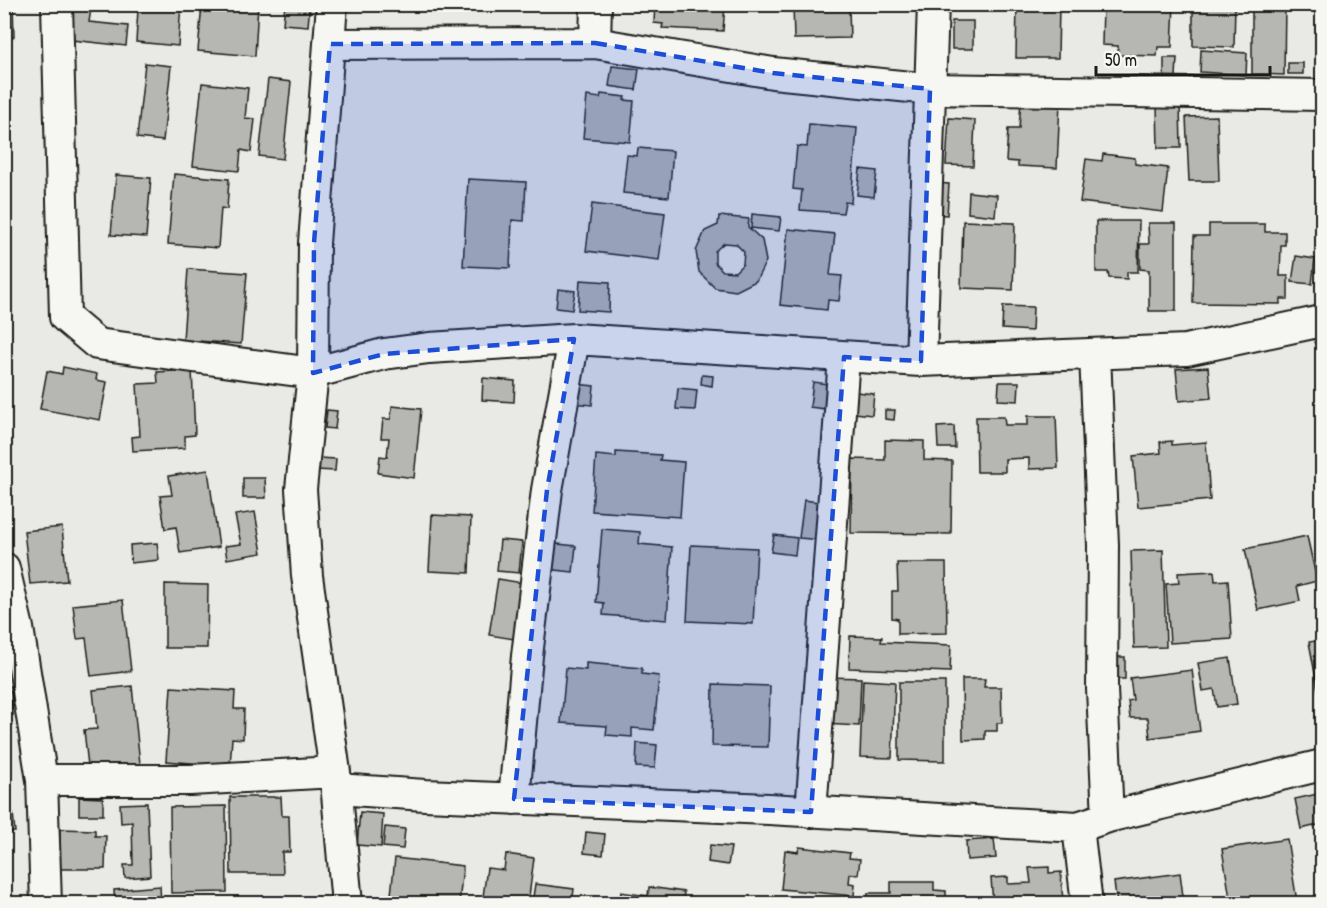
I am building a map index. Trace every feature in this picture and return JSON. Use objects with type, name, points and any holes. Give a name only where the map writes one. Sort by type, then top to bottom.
[{"type":"street","points":[[57,4],[65,317],[98,344],[313,373],[384,354],[406,351],[574,339],[921,361],[1186,350],[1323,321]]},
{"type":"street","points":[[332,4],[314,243],[313,373],[301,489],[303,534],[336,781],[347,903]]},
{"type":"street","points":[[595,43],[596,4]]},
{"type":"street","points":[[921,361],[933,4]]},
{"type":"street","points":[[330,44],[595,43],[772,73],[930,89],[1323,95]]},
{"type":"street","points":[[514,799],[527,656],[547,490],[574,339]]},
{"type":"street","points":[[1095,354],[1103,545],[1102,689],[1108,817]]},
{"type":"street","points":[[811,812],[844,357]]},
{"type":"street","points":[[4,568],[18,628],[42,780],[46,903]]},
{"type":"street","points":[[42,780],[336,781],[514,799],[1078,827],[1108,817],[1323,765]]},
{"type":"street","points":[[1078,827],[1087,903]]},
{"type":"highlighted area","points":[[595,43],[773,73],[930,89],[921,361],[844,357],[811,812],[514,799],[547,490],[574,339],[384,354],[313,373],[314,243],[330,44]]},
{"type":"building","points":[[4,4],[13,4],[14,37],[4,37]]},
{"type":"building","points":[[145,4],[181,4],[178,46],[136,42],[138,9],[144,9]]},
{"type":"building","points":[[202,4],[258,4],[255,56],[198,51]]},
{"type":"building","points":[[285,4],[310,4],[308,26],[283,24]]},
{"type":"building","points":[[655,4],[725,4],[723,31],[662,28],[663,24],[654,23]]},
{"type":"building","points":[[793,4],[856,4],[856,9],[849,9],[850,38],[794,39]]},
{"type":"building","points":[[1017,4],[1059,4],[1058,58],[1016,58]]},
{"type":"building","points":[[1103,4],[1174,4],[1172,47],[1158,47],[1157,56],[1118,55],[1118,46],[1102,45]]},
{"type":"building","points":[[1193,4],[1235,4],[1234,47],[1193,46]]},
{"type":"building","points":[[1252,4],[1285,4],[1284,75],[1252,74]]},
{"type":"building","points":[[69,6],[91,9],[89,22],[128,26],[126,46],[72,40],[73,26],[67,26]]},
{"type":"building","points":[[952,21],[973,21],[973,49],[952,49]]},
{"type":"building","points":[[1201,50],[1247,53],[1246,75],[1200,72]]},
{"type":"building","points":[[1164,58],[1177,58],[1176,77],[1164,77]]},
{"type":"building","points":[[145,63],[171,66],[163,141],[137,138]]},
{"type":"building","points":[[1288,63],[1303,63],[1303,74],[1288,74]]},
{"type":"building","points":[[612,66],[639,69],[636,90],[609,86]]},
{"type":"building","points":[[268,79],[291,82],[283,159],[259,156]]},
{"type":"building","points":[[202,83],[248,88],[245,118],[255,119],[251,152],[241,150],[239,171],[193,166]]},
{"type":"building","points":[[601,94],[625,97],[624,100],[634,101],[630,142],[583,138],[587,96],[600,98]]},
{"type":"building","points":[[1021,100],[1060,102],[1057,168],[1018,166],[1018,162],[1006,161],[1008,129],[1019,129]]},
{"type":"building","points":[[1157,104],[1180,104],[1181,148],[1158,148]]},
{"type":"building","points":[[1217,116],[1219,181],[1189,181],[1186,117]]},
{"type":"building","points":[[949,118],[975,120],[973,166],[946,165]]},
{"type":"building","points":[[809,124],[857,128],[851,203],[845,202],[843,213],[800,210],[802,190],[793,189],[797,146],[807,147]]},
{"type":"building","points":[[638,148],[673,151],[669,197],[623,193],[627,155],[637,156]]},
{"type":"building","points":[[1103,154],[1135,158],[1135,164],[1168,168],[1163,212],[1080,202],[1086,159],[1102,161]]},
{"type":"building","points":[[860,169],[877,171],[874,197],[857,195]]},
{"type":"building","points":[[174,174],[229,179],[227,209],[221,208],[218,248],[168,244]]},
{"type":"building","points":[[116,175],[151,178],[146,237],[111,235]]},
{"type":"building","points":[[468,179],[526,182],[524,221],[512,220],[510,268],[463,266]]},
{"type":"building","points":[[935,183],[949,184],[947,215],[934,214]]},
{"type":"building","points":[[969,192],[997,195],[995,216],[968,213]]},
{"type":"building","points":[[592,204],[665,213],[659,260],[586,251]]},
{"type":"building","points":[[752,214],[781,217],[779,231],[751,228]]},
{"type":"building","points":[[719,216],[749,219],[748,227],[762,240],[766,261],[756,281],[736,291],[715,288],[699,272],[696,251],[705,231],[718,225]],"holes":[[[724,243],[736,244],[744,252],[743,264],[735,272],[723,271],[715,263],[715,251]]]},
{"type":"building","points":[[963,221],[1015,223],[1013,290],[961,288]]},
{"type":"building","points":[[1096,221],[1139,221],[1138,272],[1127,272],[1127,279],[1109,278],[1108,272],[1096,272]]},
{"type":"building","points":[[1148,223],[1176,223],[1176,311],[1149,311],[1149,270],[1140,269],[1140,244],[1149,244]]},
{"type":"building","points":[[1209,224],[1265,224],[1265,232],[1285,232],[1285,245],[1281,245],[1280,276],[1288,276],[1288,299],[1281,299],[1280,304],[1193,303],[1194,236],[1209,236]]},
{"type":"building","points":[[788,229],[835,234],[830,275],[842,276],[839,301],[828,300],[827,310],[780,305]]},
{"type":"building","points":[[1296,256],[1315,259],[1312,284],[1292,282]]},
{"type":"building","points":[[188,269],[247,273],[241,344],[183,340]]},
{"type":"building","points":[[580,280],[610,282],[609,312],[578,310]]},
{"type":"building","points":[[558,289],[575,291],[572,310],[556,308]]},
{"type":"building","points":[[1003,306],[1033,307],[1032,331],[1002,329]]},
{"type":"building","points":[[63,367],[97,374],[96,380],[107,382],[100,420],[40,409],[47,371],[62,374]]},
{"type":"building","points":[[1208,367],[1211,398],[1179,401],[1176,369]]},
{"type":"building","points":[[192,370],[195,435],[185,436],[185,448],[133,451],[132,437],[140,436],[137,384],[158,383],[157,372]]},
{"type":"building","points":[[702,375],[713,376],[712,386],[701,384]]},
{"type":"building","points":[[483,378],[515,381],[514,402],[482,400]]},
{"type":"building","points":[[813,382],[835,385],[832,410],[810,407]]},
{"type":"building","points":[[999,382],[1019,382],[1018,401],[998,400]]},
{"type":"building","points":[[576,384],[594,386],[592,405],[574,403]]},
{"type":"building","points":[[678,388],[697,390],[695,410],[676,409]]},
{"type":"building","points":[[856,392],[874,394],[872,415],[855,413]]},
{"type":"building","points":[[392,406],[421,409],[414,478],[378,473],[380,456],[387,457],[389,438],[381,438],[383,419],[391,419]]},
{"type":"building","points":[[327,410],[337,411],[335,429],[325,428]]},
{"type":"building","points":[[885,410],[895,410],[894,420],[885,419]]},
{"type":"building","points":[[1028,416],[1056,416],[1058,468],[1029,469],[1029,458],[1005,459],[1005,472],[977,472],[976,417],[1004,417],[1005,425],[1028,425]]},
{"type":"building","points":[[954,426],[955,448],[938,448],[937,427]]},
{"type":"building","points":[[885,440],[924,441],[924,460],[952,461],[951,534],[851,533],[852,459],[885,460]]},
{"type":"building","points":[[1172,441],[1172,445],[1206,442],[1210,500],[1138,507],[1133,456],[1161,453],[1160,442]]},
{"type":"building","points":[[616,452],[661,455],[660,460],[684,462],[680,517],[592,511],[596,455],[616,457]]},
{"type":"building","points":[[318,458],[336,459],[335,471],[317,470]]},
{"type":"building","points":[[208,470],[219,547],[180,553],[176,527],[165,529],[160,496],[172,495],[169,476]]},
{"type":"building","points":[[243,478],[265,478],[266,498],[243,498]]},
{"type":"building","points":[[804,500],[825,503],[821,540],[799,538]]},
{"type":"building","points":[[255,512],[262,553],[227,559],[225,546],[241,544],[235,515]]},
{"type":"building","points":[[432,515],[471,517],[469,573],[429,571]]},
{"type":"building","points":[[62,527],[67,581],[30,584],[24,531]]},
{"type":"building","points":[[602,529],[640,532],[639,544],[672,547],[667,620],[603,615],[604,603],[596,602]]},
{"type":"building","points":[[774,535],[797,538],[795,555],[771,552]]},
{"type":"building","points":[[1307,536],[1317,581],[1297,586],[1300,601],[1258,610],[1245,549]]},
{"type":"building","points":[[500,540],[522,542],[519,573],[497,571]]},
{"type":"building","points":[[157,543],[159,560],[131,563],[130,545]]},
{"type":"building","points":[[548,543],[576,546],[573,572],[546,569]]},
{"type":"building","points":[[691,545],[757,548],[753,624],[687,621]]},
{"type":"building","points":[[1163,550],[1166,647],[1134,648],[1131,551]]},
{"type":"building","points":[[897,563],[946,563],[947,633],[898,634],[898,619],[892,618],[892,591],[898,591]]},
{"type":"building","points":[[1214,571],[1215,581],[1228,580],[1232,639],[1170,643],[1166,584],[1179,583],[1178,573]]},
{"type":"building","points":[[498,579],[523,583],[514,639],[489,635]]},
{"type":"building","points":[[165,584],[208,585],[207,648],[165,648]]},
{"type":"building","points":[[123,600],[131,671],[91,676],[86,638],[77,639],[73,605]]},
{"type":"building","points":[[850,636],[882,637],[881,642],[951,645],[950,672],[849,668]]},
{"type":"building","points":[[1322,640],[1322,711],[1309,642]]},
{"type":"building","points":[[1109,657],[1125,657],[1125,679],[1109,679]]},
{"type":"building","points":[[1230,658],[1237,704],[1217,707],[1214,689],[1203,691],[1198,663]]},
{"type":"building","points":[[586,663],[642,668],[642,674],[659,676],[654,730],[632,728],[632,737],[606,735],[607,726],[561,723],[566,668],[586,670]]},
{"type":"building","points":[[1192,670],[1200,731],[1150,738],[1148,718],[1130,718],[1128,701],[1133,700],[1130,678]]},
{"type":"building","points":[[827,677],[861,678],[859,726],[825,724]]},
{"type":"building","points":[[962,679],[985,679],[984,687],[1001,687],[1002,723],[997,723],[997,731],[985,731],[985,739],[963,740]]},
{"type":"building","points":[[863,680],[895,682],[892,758],[860,757]]},
{"type":"building","points":[[899,682],[945,682],[945,761],[899,760]]},
{"type":"building","points":[[713,684],[770,686],[768,747],[712,746]]},
{"type":"building","points":[[132,686],[140,764],[88,766],[84,730],[97,729],[93,690]]},
{"type":"building","points":[[171,687],[235,691],[234,709],[244,709],[243,739],[232,738],[230,766],[166,761]]},
{"type":"building","points":[[4,691],[11,691],[13,715],[4,716]]},
{"type":"building","points":[[637,743],[657,745],[655,768],[636,767]]},
{"type":"building","points":[[1322,793],[1322,824],[1301,829],[1295,799]]},
{"type":"building","points":[[79,797],[103,798],[103,815],[79,815]]},
{"type":"building","points":[[230,797],[281,797],[282,816],[289,816],[290,852],[282,852],[283,874],[231,874]]},
{"type":"building","points":[[147,803],[150,876],[125,878],[124,865],[133,865],[132,822],[121,823],[120,804]]},
{"type":"building","points":[[226,806],[227,892],[171,893],[170,807]]},
{"type":"building","points":[[360,812],[383,814],[381,847],[357,845]]},
{"type":"building","points":[[4,813],[13,813],[15,832],[4,833]]},
{"type":"building","points":[[385,827],[405,829],[403,849],[383,847]]},
{"type":"building","points":[[60,829],[95,830],[95,836],[106,836],[105,869],[60,869]]},
{"type":"building","points":[[586,832],[605,834],[603,855],[584,853]]},
{"type":"building","points":[[4,839],[8,867],[4,867]]},
{"type":"building","points":[[994,839],[996,858],[967,860],[966,841]]},
{"type":"building","points":[[1287,839],[1297,902],[1231,904],[1222,849]]},
{"type":"building","points":[[710,845],[731,847],[728,865],[708,862]]},
{"type":"building","points":[[799,847],[850,853],[849,858],[860,859],[858,875],[850,874],[849,883],[855,884],[854,896],[781,889],[785,850],[798,852]]},
{"type":"building","points":[[506,854],[534,858],[528,904],[482,904],[487,868],[504,870]]},
{"type":"building","points":[[395,858],[463,866],[459,904],[390,904]]},
{"type":"building","points":[[1049,867],[1049,873],[1061,872],[1063,904],[993,904],[991,878],[1008,877],[1008,884],[1031,883],[1029,868]]},
{"type":"building","points":[[1180,873],[1184,904],[1117,904],[1114,882]]},
{"type":"building","points":[[891,882],[934,882],[934,890],[946,891],[946,904],[868,904],[868,893],[891,893]]},
{"type":"building","points":[[535,884],[574,889],[572,904],[532,904]]},
{"type":"building","points":[[160,886],[161,904],[115,904],[114,890]]},
{"type":"building","points":[[649,887],[684,892],[683,901],[693,904],[619,904],[621,892],[648,896]]}]
